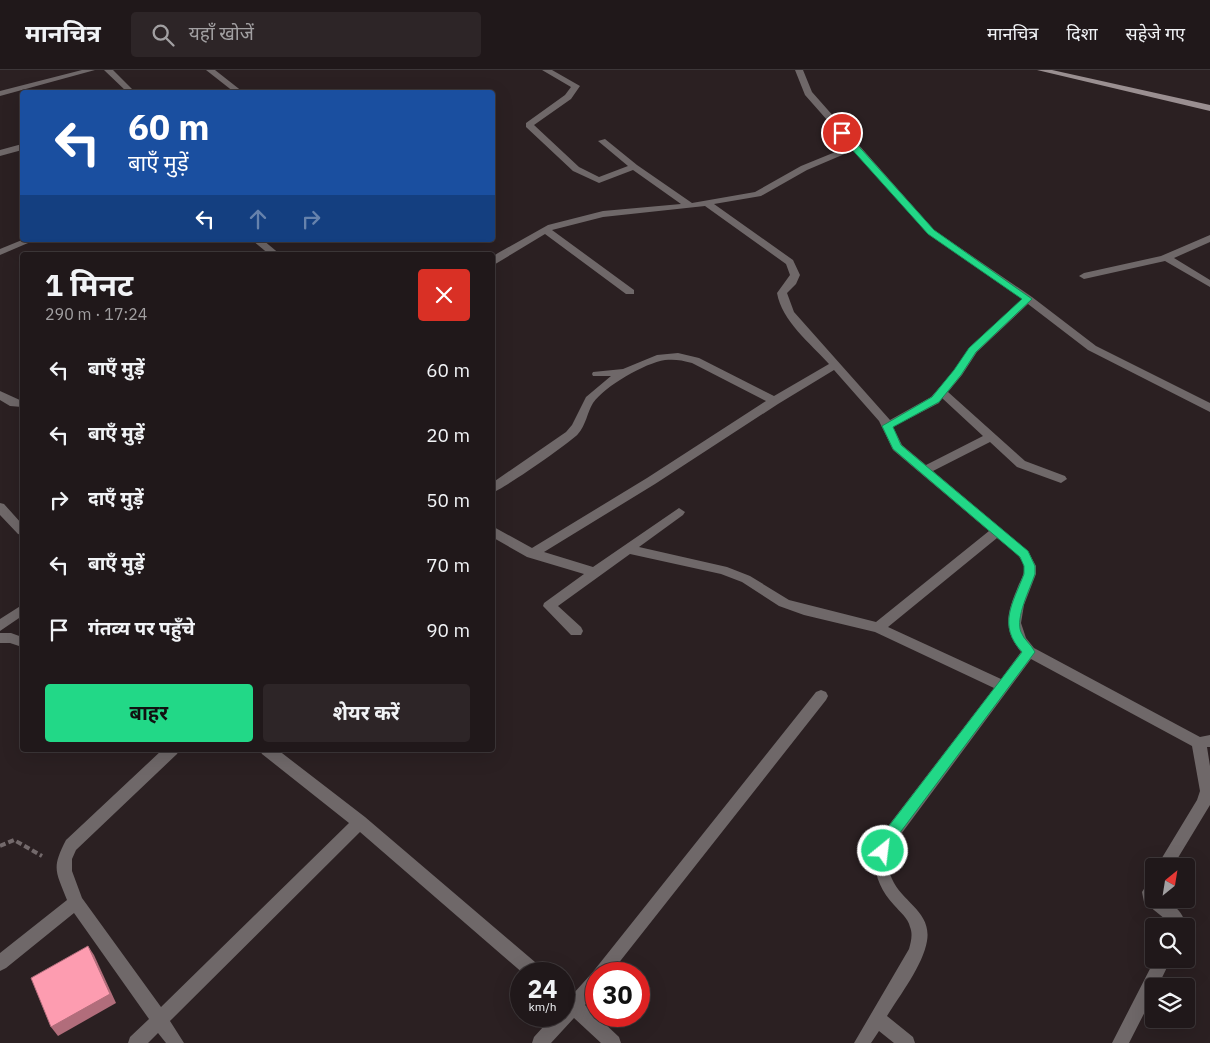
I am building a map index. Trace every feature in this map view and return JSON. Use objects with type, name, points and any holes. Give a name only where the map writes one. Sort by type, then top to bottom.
[{"type":"street","points":[[0,94],[91,70]]},
{"type":"street","points":[[108,70],[129,90]]},
{"type":"street","points":[[210,70],[236,90]]},
{"type":"street","points":[[799,70],[808,93],[931,232],[1028,299],[1092,348],[1210,408]]},
{"type":"street","points":[[1041,70],[1210,108]]},
{"type":"street","points":[[553,71],[576,86],[568,97],[529,125],[576,169],[599,180],[634,167]]},
{"type":"street","points":[[602,141],[634,167],[690,206]]},
{"type":"street","points":[[495,260],[551,226],[603,214],[690,206],[758,194],[804,168],[854,147]]},
{"type":"street","points":[[0,153],[20,148]]},
{"type":"street","points":[[706,203],[790,262],[795,270],[795,278],[782,293],[789,313],[834,366],[884,420],[897,447],[1024,554],[1030,566],[1030,574],[1013,620],[1014,630],[1019,641],[1029,652],[1205,742],[1207,791],[1204,802],[1170,858]]},
{"type":"street","points":[[546,230],[630,292]]},
{"type":"street","points":[[1084,276],[1167,258],[1186,251],[1210,238]]},
{"type":"street","points":[[0,252],[25,242]]},
{"type":"street","points":[[260,242],[272,252]]},
{"type":"street","points":[[1167,258],[1210,284]]},
{"type":"street","points":[[888,426],[935,400],[958,373],[973,350],[1028,299]]},
{"type":"street","points":[[597,374],[625,372],[646,365],[661,357],[678,356],[696,360],[774,400]]},
{"type":"street","points":[[531,554],[651,480],[774,400],[834,366]]},
{"type":"street","points":[[495,488],[570,435],[578,427],[587,404],[594,395],[625,372]]},
{"type":"street","points":[[942,392],[1021,464],[1061,479]]},
{"type":"street","points":[[0,395],[14,403],[20,404]]},
{"type":"street","points":[[925,470],[991,437]]},
{"type":"street","points":[[0,507],[20,529]]},
{"type":"street","points":[[576,630],[549,606],[679,512]]},
{"type":"street","points":[[878,628],[998,531]]},
{"type":"street","points":[[495,532],[506,541],[531,554],[575,565],[595,573]]},
{"type":"street","points":[[628,549],[724,570],[746,579],[784,603],[804,610],[878,628],[1003,686]]},
{"type":"street","points":[[0,626],[20,611]]},
{"type":"street","points":[[0,638],[11,638],[20,641]]},
{"type":"street","points":[[862,1043],[916,952],[920,941],[918,921],[887,884],[881,867],[887,839],[1029,652]]},
{"type":"street","points":[[610,962],[821,696]]},
{"type":"street","points":[[170,752],[70,845],[64,859],[64,871],[76,902],[176,1043]]},
{"type":"street","points":[[270,752],[360,822],[522,962]]},
{"type":"street","points":[[136,1043],[360,822]]},
{"type":"street","points":[[0,963],[76,902]]},
{"type":"street","points":[[1164,908],[1176,918]]},
{"type":"street","points":[[1120,1043],[1158,968]]},
{"type":"street","points":[[575,997],[585,988]]},
{"type":"street","points":[[575,1008],[613,1043]]},
{"type":"street","points":[[877,1019],[907,1043]]},
{"type":"street","points":[[540,1043],[551,1027]]},
{"type":"path","points":[[0,846],[14,840],[28,846],[64,871]]},
{"type":"building","points":[[88,946],[110,994],[51,1027],[31,978]]},
{"type":"route","points":[[842,133],[931,232],[1028,299],[973,350],[958,373],[935,400],[888,426],[897,447],[1024,554],[1030,566],[1030,574],[1013,620],[1014,630],[1019,641],[1029,652],[887,839],[883,851]]}]
